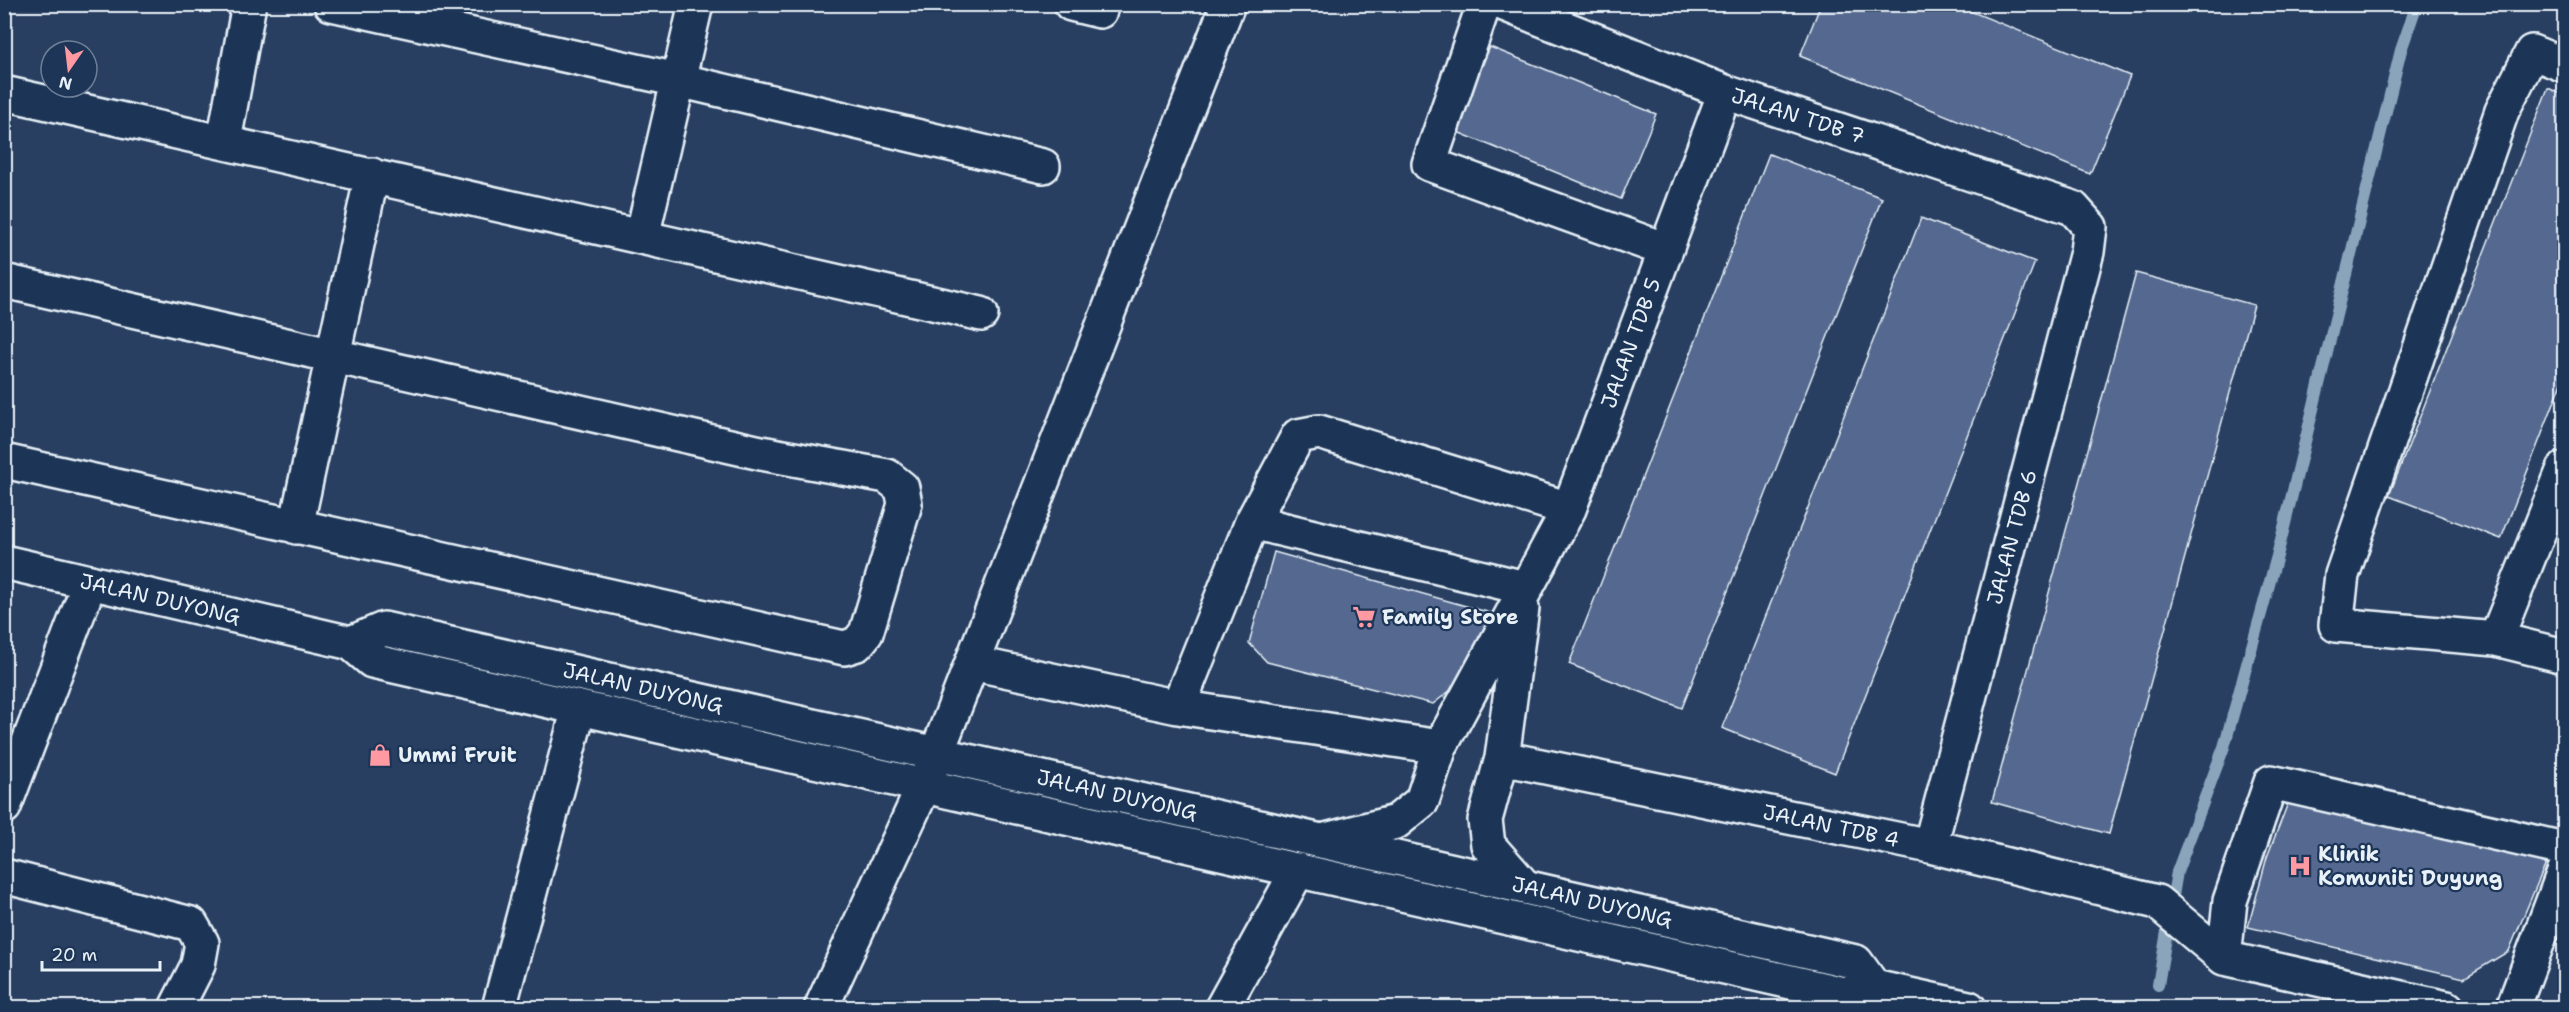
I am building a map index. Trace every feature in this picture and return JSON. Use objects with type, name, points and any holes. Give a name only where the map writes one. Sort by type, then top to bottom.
[{"type":"street","points":[[224,141],[249,4]]},
{"type":"street","points":[[331,4],[678,80],[1043,166]]},
{"type":"street","points":[[642,237],[696,4]]},
{"type":"street","points":[[821,1008],[937,754],[1228,4]]},
{"type":"street","points":[[1484,4],[1429,164],[1666,250]]},
{"type":"street","name":"JALAN TDB 7","points":[[1504,4],[1725,92],[2073,208],[2090,227]]},
{"type":"street","points":[[2565,65],[2532,52],[2502,111],[2342,575],[2336,625],[2496,639],[2565,656]]},
{"type":"street","name":"JALAN TDB 5","points":[[1322,841],[1396,822],[1422,801],[1440,747],[1569,509],[1725,92]]},
{"type":"street","points":[[4,93],[981,314]]},
{"type":"street","points":[[296,526],[372,175]]},
{"type":"street","name":"JALAN TDB 6","points":[[1930,846],[2087,252],[2090,227]]},
{"type":"street","points":[[4,281],[761,453],[887,476],[902,488],[905,504],[866,633],[857,644],[844,648],[4,461]]},
{"type":"street","points":[[1178,707],[1252,522],[1298,436],[1319,432],[1569,509]]},
{"type":"street","points":[[2496,639],[2565,469]]},
{"type":"street","points":[[1252,522],[1525,588],[1502,758],[1485,820],[1488,845],[1525,887]]},
{"type":"street","name":"JALAN DUYONG","points":[[4,562],[351,643],[372,661],[579,708],[1844,994],[1969,1008]]},
{"type":"street","points":[[4,807],[90,582]]},
{"type":"street","name":"JALAN DUYONG","points":[[351,643],[384,629],[1856,962],[1870,997]]},
{"type":"street","points":[[972,663],[1178,707],[1440,747]]},
{"type":"street","points":[[499,1008],[579,708]]},
{"type":"street","name":"JALAN TDB 4","points":[[1502,758],[1930,846],[2157,902],[2224,958]]},
{"type":"street","points":[[2447,1008],[2224,958],[2230,901],[2271,782],[2565,849]]},
{"type":"street","points":[[1222,1008],[1298,870]]},
{"type":"street","points":[[2513,1008],[2565,873]]},
{"type":"street","points":[[4,876],[191,924],[202,943],[198,965],[176,1008]]},
{"type":"building","points":[[1821,4],[1953,4],[2130,76],[2090,174],[1800,56]]},
{"type":"building","points":[[1490,47],[1656,114],[1621,199],[1455,131]]},
{"type":"building","points":[[2548,88],[2564,95],[2564,377],[2501,539],[2389,496]]},
{"type":"building","points":[[1769,154],[1882,198],[1682,708],[1569,664]]},
{"type":"building","points":[[1921,218],[2035,262],[1835,773],[1722,728]]},
{"type":"building","points":[[2136,273],[2254,305],[2109,834],[1992,802]]},
{"type":"building","points":[[1274,552],[1491,613],[1474,672],[1433,704],[1267,662],[1249,643]]},
{"type":"building","points":[[2288,803],[2548,858],[2509,951],[2464,978],[2248,927],[2267,857]]},
{"type":"waterway","points":[[2158,985],[2177,872],[2224,747],[2277,556],[2401,50],[2417,4]]},
{"type":"place","name":"Family Store","points":[[1364,617]]},
{"type":"place","name":"Ummi Fruit","points":[[380,755]]},
{"type":"place","name":"Klinik Komuniti Duyung","points":[[2300,866]]}]
